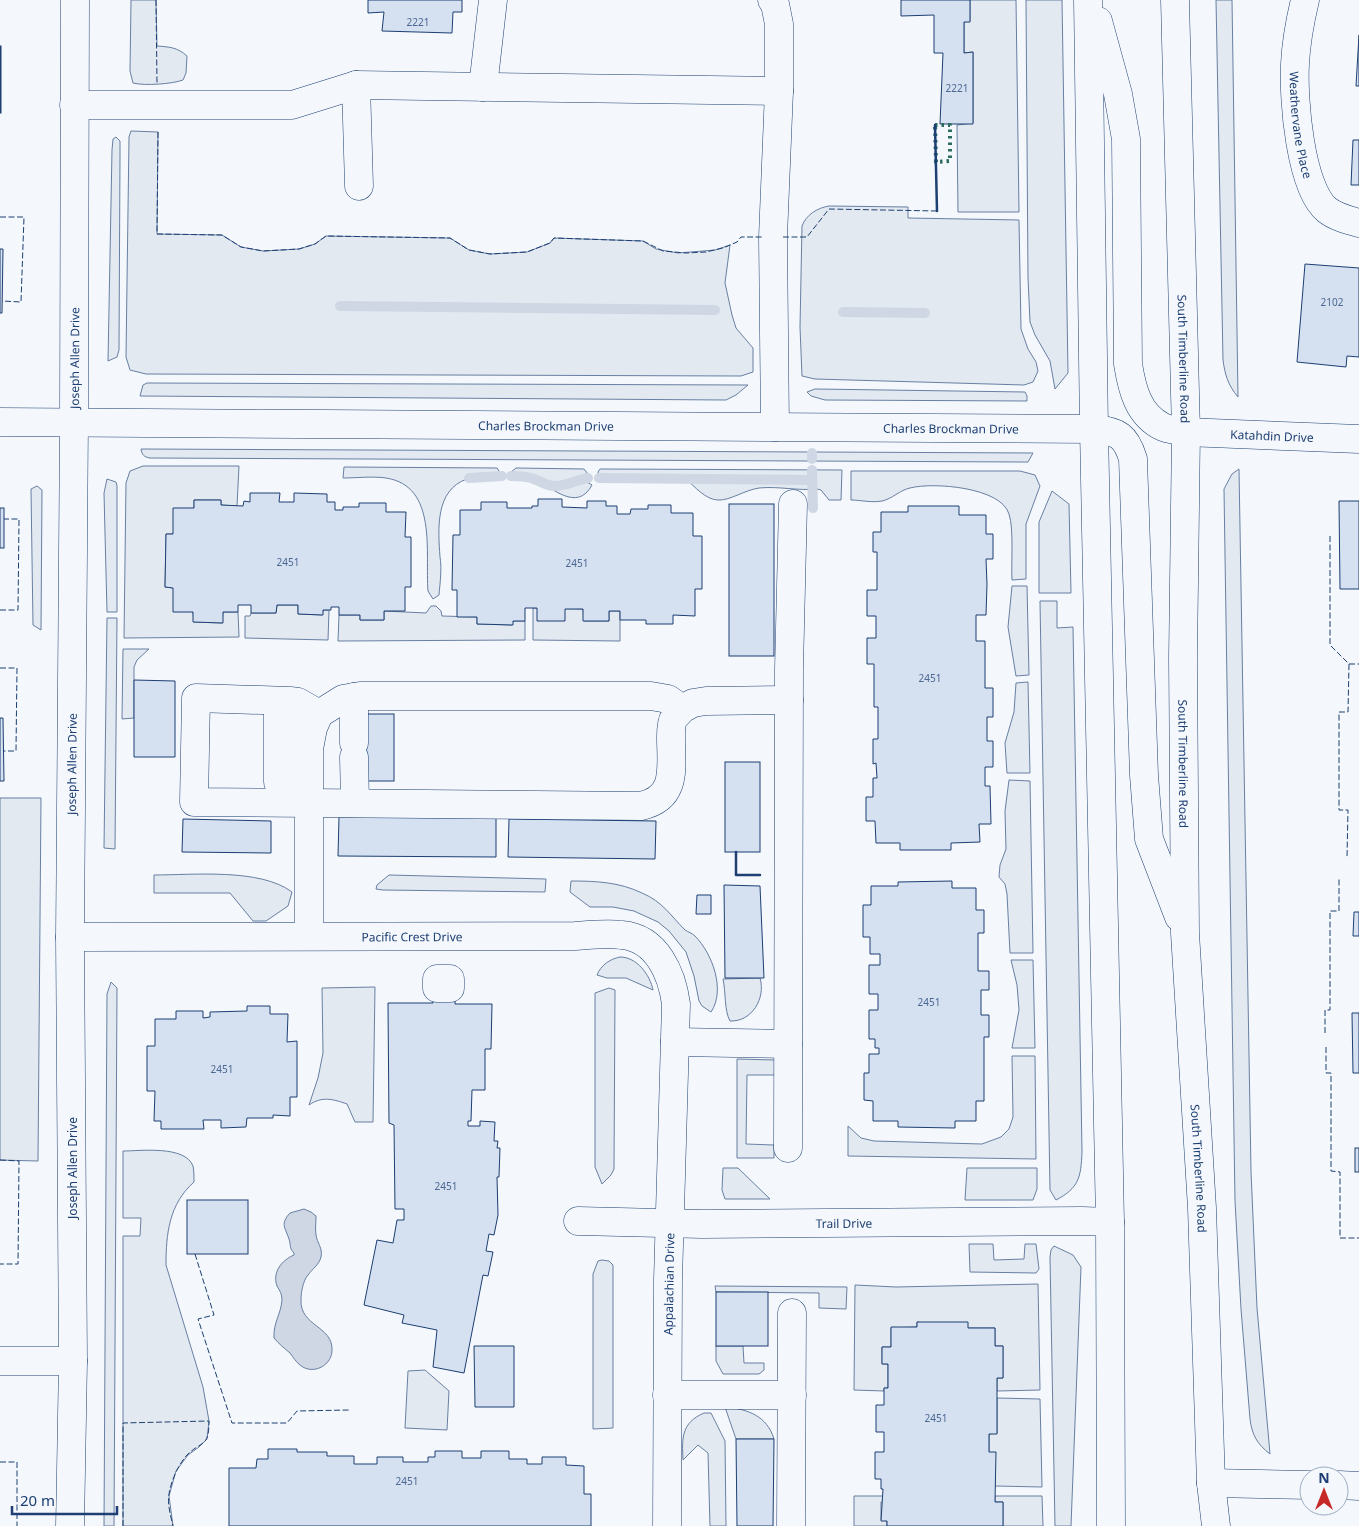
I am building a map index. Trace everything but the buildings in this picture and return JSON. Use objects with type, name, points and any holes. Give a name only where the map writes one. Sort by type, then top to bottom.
[{"type":"street","name":"Joseph Allen Drive","points":[[70,1526],[73,1361],[70,937],[75,0]]},
{"type":"street","points":[[483,87],[493,0]]},
{"type":"street","points":[[772,0],[775,4],[779,24],[779,91],[773,237],[775,427]]},
{"type":"street","points":[[1088,0],[1094,429],[1110,1222],[1111,1526]]},
{"type":"street","name":"Katahdin Drive","points":[[1092,0],[1118,94],[1126,140],[1128,364],[1133,391],[1145,414],[1164,428],[1186,432],[1359,440]]},
{"type":"street","name":"South Timberline Road","points":[[1175,0],[1186,432],[1183,658],[1185,933],[1202,1208],[1212,1483],[1216,1526]]},
{"type":"street","name":"Weathervane Place","points":[[1305,0],[1300,20],[1295,66],[1296,116],[1301,150],[1312,189],[1327,210],[1345,220],[1359,224]]},
{"type":"street","points":[[74,105],[292,105],[356,85],[779,91]]},
{"type":"street","points":[[356,85],[359,186]]},
{"type":"street","name":"Charles Brockman Drive","points":[[0,422],[1094,429],[1107,430],[1120,435],[1129,446],[1133,460],[1144,775],[1149,839],[1185,933]]},
{"type":"street","points":[[788,1148],[789,700],[793,504]]},
{"type":"street","points":[[309,936],[309,749],[313,728],[319,714],[343,699],[354,697],[651,696],[668,699],[682,709]]},
{"type":"street","points":[[354,697],[355,802]]},
{"type":"street","points":[[319,714],[298,702],[290,700],[196,698],[194,802],[641,806],[652,803],[661,797],[668,788],[671,776],[671,731],[674,718],[682,709],[693,703],[706,700],[789,700]]},
{"type":"street","name":"Pacific Crest Drive","points":[[70,937],[624,935],[638,939],[651,948],[668,971],[674,986],[676,1004],[674,1042]]},
{"type":"street","points":[[674,1042],[788,1044]]},
{"type":"street","name":"Appalachian Drive","points":[[666,1526],[674,1042]]},
{"type":"street","name":"Trail Drive","points":[[578,1221],[670,1223],[1110,1222]]},
{"type":"street","points":[[791,1526],[792,1313]]},
{"type":"street","points":[[0,1361],[73,1361]]},
{"type":"street","points":[[668,1395],[792,1395]]},
{"type":"street","points":[[1212,1483],[1299,1485]]},
{"type":"shaded area","points":[[131,0],[156,0],[157,46],[176,49],[187,56],[186,73],[183,80],[158,84],[133,83],[130,71]]},
{"type":"shaded area","points":[[970,0],[1016,0],[1019,212],[958,212],[957,125],[973,123],[973,52],[964,53],[964,22],[970,21]]},
{"type":"shaded area","points":[[1026,0],[1062,0],[1068,373],[1055,389],[1050,361],[1030,322]]},
{"type":"shaded area","points":[[1216,0],[1232,0],[1238,397],[1228,380],[1223,360]]},
{"type":"shaded area","points":[[131,131],[158,132],[157,234],[222,235],[241,247],[263,251],[299,249],[315,244],[326,236],[450,238],[469,250],[490,254],[527,252],[550,243],[554,238],[643,241],[656,249],[678,253],[715,250],[730,245],[725,283],[736,328],[753,348],[753,372],[741,376],[146,374],[130,370],[126,357],[129,137]]},
{"type":"shaded area","points":[[116,137],[120,141],[119,350],[117,357],[108,361],[112,150],[113,139]]},
{"type":"shaded area","points":[[829,206],[908,207],[908,218],[1019,220],[1021,329],[1028,349],[1036,362],[1038,371],[1033,382],[1024,385],[815,379],[802,376],[800,327],[802,226],[812,213],[820,208]]},
{"type":"shaded area","points":[[147,383],[748,385],[736,395],[726,400],[140,396],[143,385]]},
{"type":"shaded area","points":[[815,389],[1025,392],[1027,401],[825,400],[811,396],[807,392]]},
{"type":"shaded area","points":[[141,449],[1033,453],[1028,462],[1020,462],[150,458],[142,453]]},
{"type":"shaded area","points":[[143,466],[239,466],[237,506],[221,505],[221,500],[194,500],[194,508],[173,534],[166,534],[165,587],[173,588],[193,612],[194,622],[222,623],[223,612],[238,612],[239,637],[124,638],[126,483],[130,471]]},
{"type":"shaded area","points":[[344,467],[497,468],[502,476],[467,479],[457,484],[444,501],[439,523],[441,571],[439,595],[433,599],[428,591],[425,523],[421,507],[414,494],[403,484],[386,478],[343,478]]},
{"type":"shaded area","points":[[516,468],[584,469],[588,474],[587,482],[592,485],[586,493],[572,498],[564,496],[531,478],[511,476],[510,473]]},
{"type":"shaded area","points":[[600,469],[842,470],[841,500],[829,500],[821,490],[817,489],[759,488],[727,499],[718,500],[709,498],[686,479],[599,478],[598,472]]},
{"type":"shaded area","points":[[1239,469],[1251,1172],[1257,1308],[1270,1454],[1256,1439],[1250,1419],[1235,1201],[1224,489],[1232,474]]},
{"type":"shaded area","points":[[851,471],[1020,471],[1035,475],[1040,486],[1026,524],[1026,579],[1012,580],[1011,520],[1003,505],[993,498],[980,492],[949,486],[921,486],[906,489],[882,501],[851,500]]},
{"type":"shaded area","points":[[107,479],[116,482],[117,486],[117,612],[107,612],[104,493]]},
{"type":"shaded area","points":[[37,486],[42,490],[41,630],[33,625],[31,489]]},
{"type":"shaded area","points":[[1052,491],[1069,504],[1071,593],[1039,593],[1039,522]]},
{"type":"shaded area","points":[[1012,586],[1027,586],[1029,675],[1016,676],[1008,627]]},
{"type":"shaded area","points":[[1040,601],[1057,601],[1057,628],[1073,627],[1082,1152],[1081,1168],[1077,1181],[1070,1191],[1056,1200],[1050,1190]]},
{"type":"shaded area","points":[[277,605],[298,605],[298,614],[322,615],[323,610],[329,610],[328,640],[245,638],[245,616],[250,616],[251,613],[276,613]]},
{"type":"shaded area","points":[[431,606],[436,606],[441,611],[442,616],[477,617],[477,624],[512,625],[513,621],[525,621],[525,640],[338,641],[339,615],[360,615],[360,620],[384,620],[384,611],[426,613]]},
{"type":"shaded area","points":[[533,608],[583,609],[584,621],[609,621],[609,611],[620,611],[620,641],[533,640]]},
{"type":"shaded area","points":[[107,618],[117,618],[115,849],[104,848]]},
{"type":"shaded area","points":[[123,649],[149,649],[137,660],[134,667],[134,718],[122,719]]},
{"type":"shaded area","points":[[1028,682],[1030,773],[1007,773],[1005,743],[1014,712],[1016,683]]},
{"type":"shaded area","points":[[1009,780],[1030,781],[1033,953],[1010,953],[1007,894],[1005,884],[999,877],[1000,865],[1006,849],[1005,811]]},
{"type":"shaded area","points":[[0,798],[41,798],[38,1161],[0,1160]]},
{"type":"shaded area","points":[[226,874],[245,876],[278,884],[292,892],[288,906],[266,921],[253,921],[230,893],[154,893],[154,875]]},
{"type":"shaded area","points":[[389,875],[546,879],[545,892],[376,889],[377,885]]},
{"type":"shaded area","points":[[571,881],[607,883],[633,889],[661,905],[685,930],[693,934],[707,952],[715,972],[717,993],[711,1012],[702,1006],[699,1001],[694,976],[686,952],[669,931],[658,922],[634,911],[613,907],[590,907],[570,892]]},
{"type":"shaded area","points":[[620,957],[632,960],[642,968],[653,990],[626,978],[607,978],[597,975],[606,963]]},
{"type":"shaded area","points":[[1011,960],[1033,960],[1035,1048],[1012,1048],[1019,1010],[1017,985]]},
{"type":"shaded area","points":[[760,978],[761,993],[756,1007],[745,1018],[730,1021],[723,979]]},
{"type":"shaded area","points":[[111,982],[117,988],[114,1526],[104,1526],[107,994]]},
{"type":"shaded area","points":[[375,987],[373,1122],[355,1122],[347,1104],[323,1099],[309,1105],[318,1078],[323,1053],[322,988]]},
{"type":"shaded area","points":[[609,988],[615,990],[614,1169],[602,1184],[595,1167],[595,993]]},
{"type":"shaded area","points":[[1012,1056],[1035,1056],[1036,1159],[848,1156],[848,1126],[861,1138],[874,1141],[982,1144],[1001,1137],[1009,1129],[1013,1117]]},
{"type":"shaded area","points":[[737,1059],[775,1060],[775,1075],[747,1075],[746,1144],[774,1145],[774,1158],[737,1158]]},
{"type":"shaded area","points":[[151,1150],[172,1152],[188,1159],[193,1166],[194,1182],[179,1200],[168,1231],[166,1265],[203,1387],[209,1421],[207,1439],[188,1455],[176,1471],[169,1496],[173,1526],[123,1526],[123,1236],[140,1236],[141,1218],[123,1218],[123,1151]]},
{"type":"shaded area","points":[[723,1168],[738,1168],[770,1199],[725,1199],[722,1190]]},
{"type":"shaded area","points":[[967,1168],[1037,1168],[1037,1189],[1033,1200],[965,1200]]},
{"type":"shaded area","points":[[304,1209],[316,1216],[316,1235],[321,1248],[321,1257],[306,1277],[301,1297],[302,1309],[310,1321],[327,1335],[331,1341],[332,1349],[326,1364],[316,1369],[305,1368],[299,1364],[274,1338],[282,1300],[276,1281],[277,1271],[282,1263],[294,1255],[284,1223],[290,1213]]},
{"type":"shaded area","points":[[969,1244],[993,1244],[994,1260],[1024,1259],[1025,1244],[1036,1244],[1039,1269],[1036,1273],[970,1272]]},
{"type":"shaded area","points":[[1054,1246],[1073,1255],[1081,1267],[1071,1526],[1055,1526],[1050,1257]]},
{"type":"shaded area","points":[[598,1261],[609,1261],[613,1265],[613,1428],[593,1429],[593,1274]]},
{"type":"shaded area","points":[[1038,1284],[1040,1390],[997,1391],[997,1378],[1003,1378],[1003,1346],[995,1346],[995,1328],[968,1328],[917,1322],[917,1327],[891,1328],[891,1347],[882,1347],[882,1364],[888,1364],[888,1388],[884,1388],[884,1391],[854,1390],[855,1285],[896,1287]]},
{"type":"shaded area","points":[[715,1286],[847,1287],[846,1309],[819,1308],[819,1293],[716,1292]]},
{"type":"shaded area","points":[[716,1346],[743,1346],[744,1363],[764,1363],[764,1370],[759,1374],[723,1374],[716,1361]]},
{"type":"shaded area","points":[[425,1370],[449,1391],[447,1430],[405,1428],[408,1371]]},
{"type":"shaded area","points":[[997,1398],[1040,1399],[1042,1487],[995,1486],[989,1452],[989,1434],[997,1433]]},
{"type":"shaded area","points":[[725,1407],[756,1415],[767,1425],[774,1439],[736,1439]]},
{"type":"shaded area","points":[[704,1413],[711,1413],[725,1441],[726,1526],[710,1526],[708,1453],[698,1445],[683,1460],[684,1432],[691,1421]]},
{"type":"shaded area","points":[[854,1496],[883,1496],[881,1520],[887,1521],[887,1526],[854,1526]]},
{"type":"shaded area","points":[[995,1496],[1042,1496],[1043,1526],[1003,1526],[1003,1502],[995,1502]]},
{"type":"waterway","points":[[340,306],[715,310]]},
{"type":"waterway","points":[[843,312],[925,313]]},
{"type":"waterway","points":[[812,453],[812,459]]},
{"type":"waterway","points":[[812,470],[813,508]]},
{"type":"waterway","points":[[469,478],[502,476]]},
{"type":"waterway","points":[[511,476],[528,477],[553,486],[588,478]]},
{"type":"waterway","points":[[599,478],[812,480]]},
{"type":"hedge","points":[[935,125],[950,125],[950,161],[936,162],[935,125]]},
{"type":"fence","points":[[156,0],[157,83]]},
{"type":"fence","points":[[158,132],[157,234],[222,235],[241,247],[263,251],[299,249],[315,244],[326,236],[450,238],[469,250],[490,254],[527,252],[550,243],[554,238],[643,241],[663,251],[686,253],[706,252],[723,248],[737,242],[741,237],[763,237]]},
{"type":"fence","points":[[783,237],[807,237],[829,209],[937,211]]},
{"type":"fence","points":[[0,217],[24,217],[21,302],[2,301]]},
{"type":"fence","points":[[0,610],[18,610],[19,519],[4,519]]},
{"type":"fence","points":[[1330,536],[1330,645],[1349,664],[1348,712],[1339,712],[1339,810],[1348,810],[1347,857]]},
{"type":"fence","points":[[1349,664],[1359,664]]},
{"type":"fence","points":[[0,668],[17,668],[16,751],[3,751]]},
{"type":"fence","points":[[1325,1033],[1325,1010],[1330,1010],[1330,911],[1339,911],[1339,879]]},
{"type":"fence","points":[[1326,1047],[1326,1073],[1331,1073],[1331,1171],[1340,1172],[1340,1238],[1359,1238]]},
{"type":"fence","points":[[0,1160],[19,1161],[18,1264],[0,1264]]},
{"type":"fence","points":[[195,1254],[214,1315],[198,1319],[232,1423],[287,1423],[297,1411],[349,1410]]},
{"type":"fence","points":[[123,1526],[123,1423],[209,1421],[206,1440],[187,1455],[178,1468],[171,1484],[168,1502],[173,1526]]},
{"type":"fence","points":[[0,1462],[17,1462],[17,1526]]},
{"type":"wall","points":[[935,125],[937,211]]},
{"type":"wall","points":[[736,852],[736,875],[760,875]]}]
